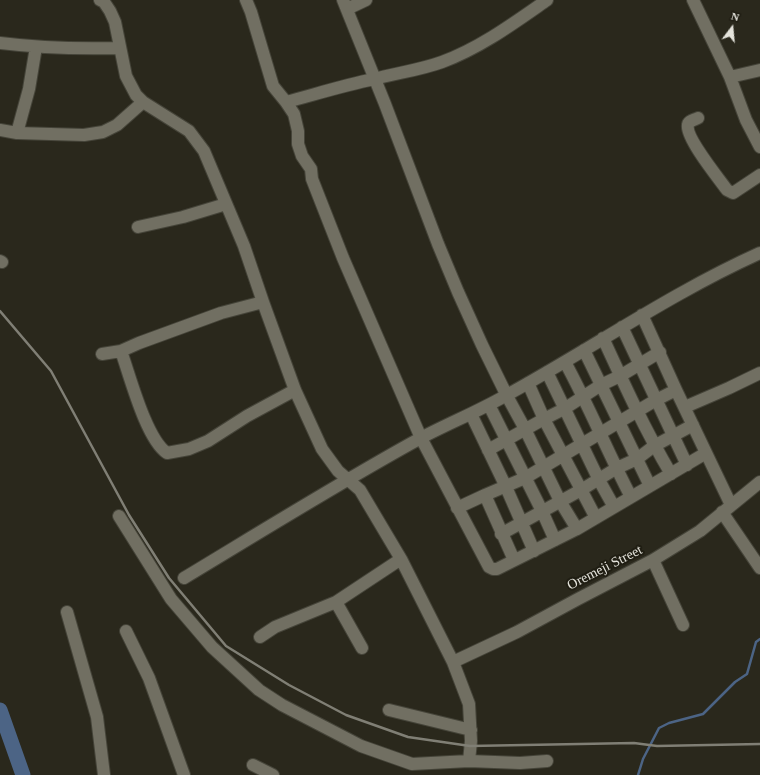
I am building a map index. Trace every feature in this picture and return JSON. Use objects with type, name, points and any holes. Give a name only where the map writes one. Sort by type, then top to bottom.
[{"type":"street","points":[[246,0],[251,12],[270,79],[273,86],[294,114],[298,131],[298,144],[302,156],[311,169],[312,179],[343,258],[421,438],[489,567],[497,569],[577,529],[706,453]]},
{"type":"street","points":[[366,0],[345,5],[386,104],[438,244],[482,345],[560,501],[577,529]]},
{"type":"street","points":[[286,102],[374,78],[419,70],[444,61],[476,46],[546,0]]},
{"type":"street","points":[[693,0],[730,77],[746,120],[760,147]]},
{"type":"street","points":[[105,1],[114,22],[126,76],[136,95],[144,102],[190,132],[204,151],[244,246],[295,390],[322,449],[338,471],[360,490],[401,559],[453,662],[469,704],[471,741],[468,761]]},
{"type":"street","points":[[0,43],[36,47],[89,49],[119,48]]},
{"type":"street","points":[[17,133],[29,89],[36,47]]},
{"type":"street","points":[[730,77],[760,70]]},
{"type":"street","points":[[0,130],[17,133],[84,135],[103,132],[117,126],[144,102]]},
{"type":"street","points":[[698,118],[689,122],[688,134],[727,190],[732,193],[760,175]]},
{"type":"street","points":[[138,227],[183,218],[226,204]]},
{"type":"street","points":[[184,578],[347,480],[421,438],[507,396],[642,315],[738,263],[760,253]]},
{"type":"street","points":[[102,354],[121,351],[221,313],[263,302]]},
{"type":"street","points":[[642,315],[706,453],[726,509],[760,568]]},
{"type":"street","points":[[622,327],[687,465]]},
{"type":"street","points":[[603,338],[637,412],[654,446],[671,474]]},
{"type":"street","points":[[584,350],[650,486]]},
{"type":"street","points":[[121,351],[151,432],[163,450],[167,453],[189,449],[208,441],[247,416],[295,390]]},
{"type":"street","points":[[488,450],[564,409],[601,385],[620,376],[660,352]]},
{"type":"street","points":[[564,362],[583,396],[631,497]]},
{"type":"street","points":[[547,372],[599,480],[614,507]]},
{"type":"street","points":[[685,407],[760,373]]},
{"type":"street","points":[[528,383],[544,419],[596,518]]},
{"type":"street","points":[[457,508],[525,478],[656,400],[676,390]]},
{"type":"street","points":[[489,405],[555,540]]},
{"type":"street","points":[[471,414],[506,487],[534,551]]},
{"type":"street","points":[[501,534],[582,490],[616,468],[637,459],[654,446],[693,426]]},
{"type":"street","name":"Oremeji Street","points":[[453,662],[517,632],[653,560],[700,531],[760,482]]},
{"type":"street","points":[[485,495],[501,534],[514,560]]},
{"type":"street","points":[[119,516],[172,599],[212,647],[259,690],[282,705],[411,769],[468,761],[520,763],[547,761]]},
{"type":"street","points":[[260,637],[274,627],[336,602],[401,559]]},
{"type":"street","points":[[653,560],[683,625]]},
{"type":"street","points":[[336,602],[362,648]]},
{"type":"street","points":[[67,612],[97,717],[104,775]]},
{"type":"street","points":[[126,631],[149,678],[184,775]]},
{"type":"street","points":[[389,710],[471,730]]},
{"type":"street","points":[[253,765],[273,775]]},
{"type":"waterway","points":[[638,775],[643,759],[659,728],[669,723],[703,714],[735,682],[747,674],[756,642],[760,639]]},
{"type":"waterway","points":[[0,710],[23,775]]},
{"type":"railway","points":[[0,311],[51,371],[129,515],[169,578],[226,646],[289,685],[346,715],[408,737],[470,746],[634,743],[657,746],[760,744]]}]
